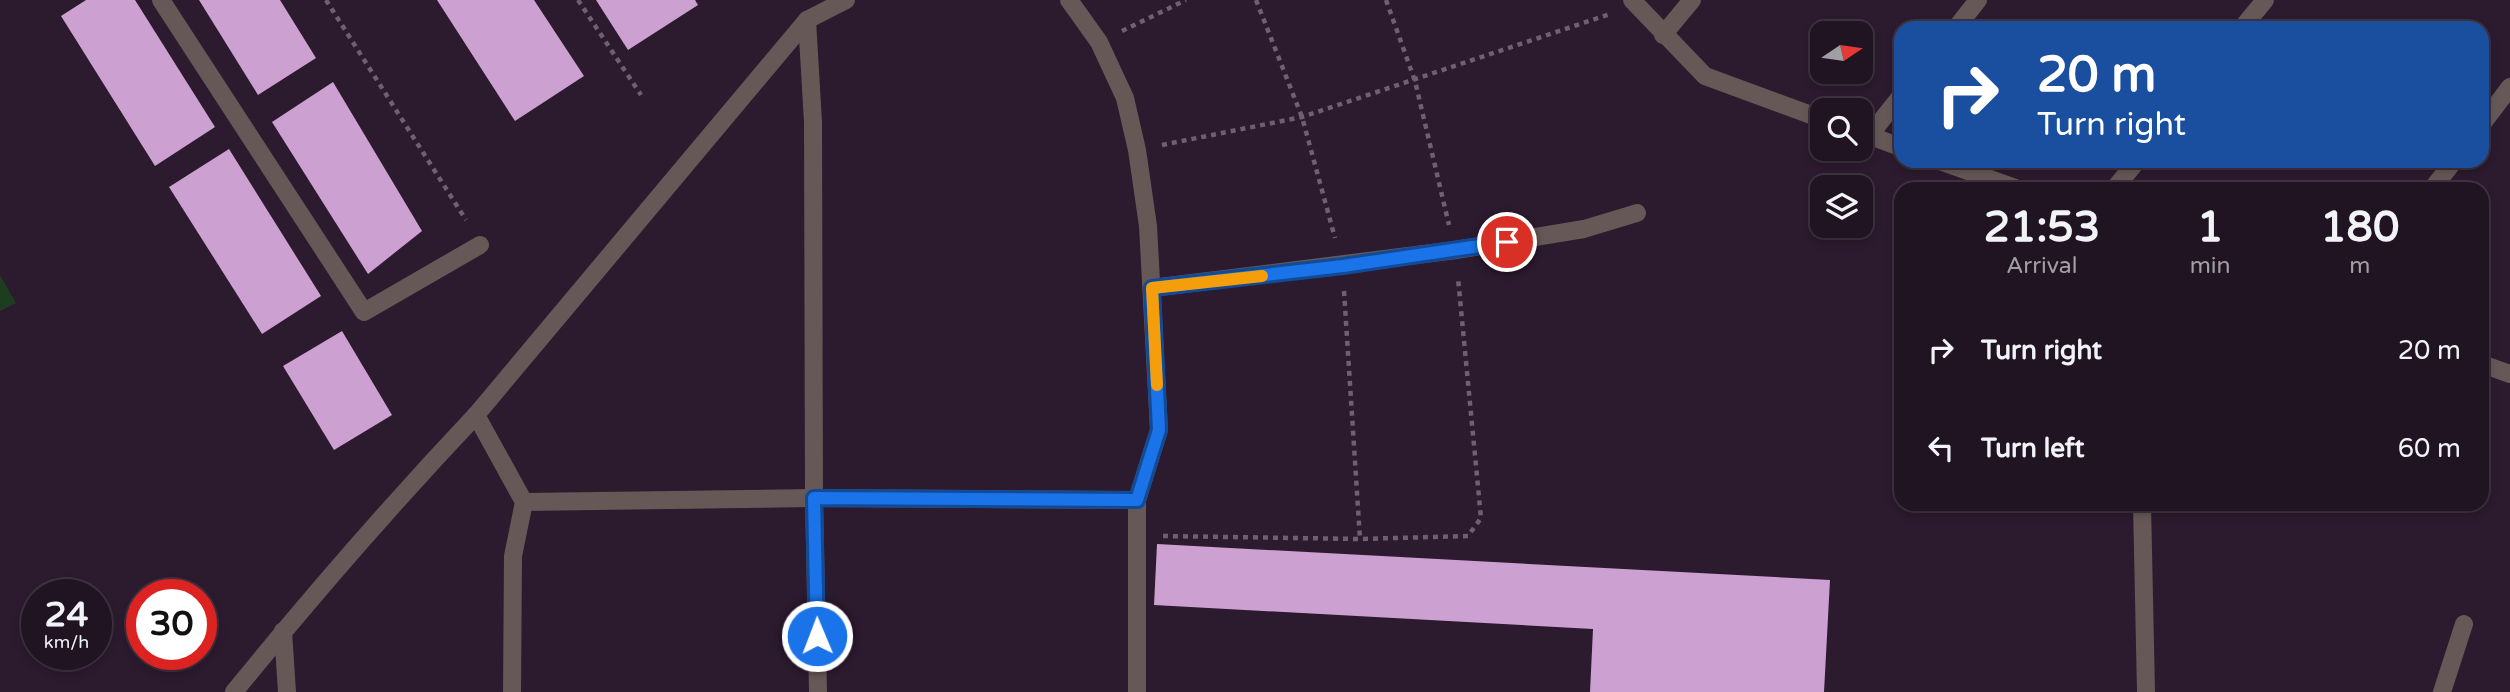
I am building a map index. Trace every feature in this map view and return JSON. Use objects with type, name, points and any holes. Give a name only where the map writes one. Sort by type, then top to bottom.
[{"type":"street","points":[[161,0],[364,312],[480,245]]},
{"type":"street","points":[[234,692],[419,476],[476,415],[807,20],[846,0]]},
{"type":"street","points":[[1069,0],[1099,42],[1125,98],[1137,150],[1148,226],[1159,430],[1137,500],[1137,692]]},
{"type":"street","points":[[1664,35],[1692,0]]},
{"type":"street","points":[[1962,21],[1978,0]]},
{"type":"street","points":[[2248,21],[2265,0]]},
{"type":"street","points":[[1634,3],[1704,76],[1810,114]]},
{"type":"street","points":[[807,20],[813,122],[814,498],[818,692]]},
{"type":"street","points":[[2489,115],[2510,87]]},
{"type":"street","points":[[1873,126],[1894,103]]},
{"type":"street","points":[[1873,137],[1894,145]]},
{"type":"street","points":[[1960,168],[1998,182]]},
{"type":"street","points":[[2120,182],[2132,168]]},
{"type":"street","points":[[2438,182],[2448,168]]},
{"type":"street","points":[[1152,288],[1456,250],[1584,229],[1637,213]]},
{"type":"street","points":[[2489,366],[2510,374]]},
{"type":"street","points":[[476,415],[524,502],[513,556],[512,692]]},
{"type":"street","points":[[524,502],[814,498],[1137,500]]},
{"type":"street","points":[[2142,511],[2146,692]]},
{"type":"street","points":[[2442,692],[2464,624]]},
{"type":"street","points":[[283,632],[287,692]]},
{"type":"path","points":[[326,0],[480,245]]},
{"type":"path","points":[[578,0],[641,95]]},
{"type":"path","points":[[1099,42],[1186,0]]},
{"type":"path","points":[[1137,150],[1302,117],[1634,3]]},
{"type":"path","points":[[1137,535],[1360,539],[1468,536],[1477,527]]},
{"type":"green space","points":[[0,275],[16,303],[0,311]]},
{"type":"building","points":[[86,0],[135,0],[215,127],[155,166],[61,16]]},
{"type":"building","points":[[199,0],[280,0],[316,58],[258,95]]},
{"type":"building","points":[[437,0],[534,0],[584,76],[515,121]]},
{"type":"building","points":[[596,0],[695,0],[698,5],[628,50]]},
{"type":"building","points":[[333,82],[422,231],[368,274],[272,122]]},
{"type":"building","points":[[229,149],[321,296],[262,334],[169,187]]},
{"type":"building","points":[[342,331],[392,415],[334,450],[283,366]]},
{"type":"building","points":[[1157,544],[1830,580],[1824,692],[1590,692],[1593,629],[1154,605]]},
{"type":"slow traffic","points":[[1157,385],[1152,288],[1262,276]]},
{"type":"route","points":[[817,636],[814,498],[1137,500],[1159,430],[1152,288],[1343,266],[1507,242]]}]
